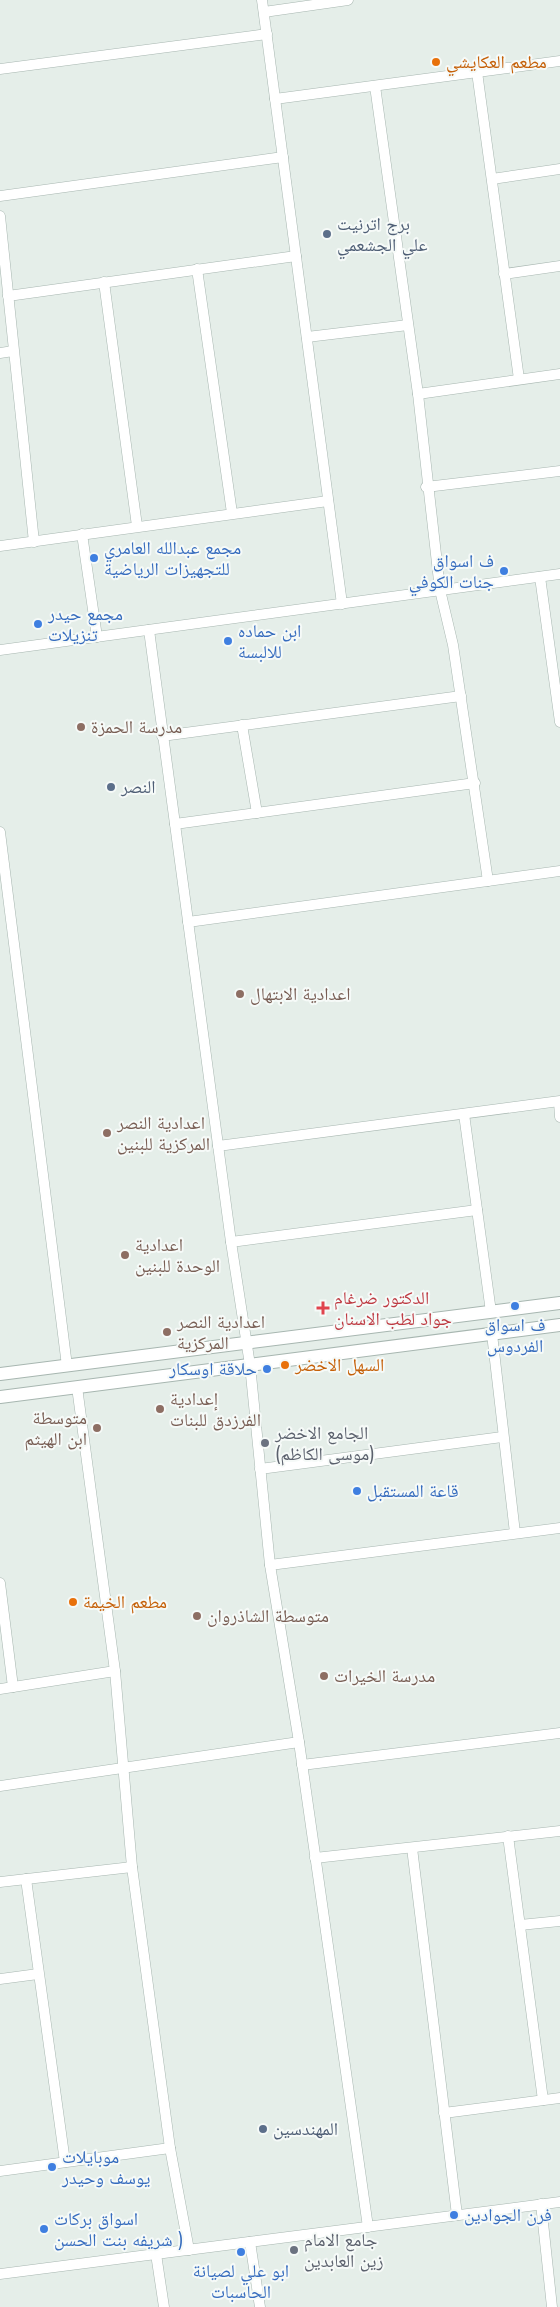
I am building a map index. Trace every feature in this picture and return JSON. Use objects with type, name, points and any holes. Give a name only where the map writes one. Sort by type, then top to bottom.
[{"type":"street","points":[[262,0],[342,604]]},
{"type":"street","points":[[264,12],[348,0]]},
{"type":"street","points":[[0,69],[266,34]]},
{"type":"street","points":[[275,99],[560,62]]},
{"type":"street","points":[[477,72],[519,379]]},
{"type":"street","points":[[376,86],[418,394],[426,487],[440,590],[453,645],[475,783],[488,881]]},
{"type":"street","points":[[0,196],[283,157]]},
{"type":"street","points":[[492,179],[560,169]]},
{"type":"street","points":[[0,216],[2,256],[8,296],[34,542]]},
{"type":"street","points":[[8,296],[296,256]]},
{"type":"street","points":[[504,274],[560,266]]},
{"type":"street","points":[[197,269],[232,513]]},
{"type":"street","points":[[104,282],[138,526]]},
{"type":"street","points":[[307,337],[408,325]]},
{"type":"street","points":[[0,353],[13,351]]},
{"type":"street","points":[[418,394],[560,374]]},
{"type":"street","points":[[426,487],[560,471]]},
{"type":"street","points":[[0,546],[328,501]]},
{"type":"street","points":[[82,534],[97,637]]},
{"type":"street","points":[[0,650],[560,574]]},
{"type":"street","points":[[540,577],[557,679],[560,722]]},
{"type":"street","points":[[148,630],[231,1242],[250,1365],[270,1565],[299,1742],[368,2227]]},
{"type":"street","points":[[162,736],[460,696]]},
{"type":"street","points":[[242,725],[257,813]]},
{"type":"street","points":[[175,824],[475,783]]},
{"type":"street","points":[[0,832],[67,1366]]},
{"type":"street","points":[[188,922],[560,871]]},
{"type":"street","points":[[218,1146],[559,1101],[560,1117]]},
{"type":"street","points":[[464,1114],[491,1312]]},
{"type":"street","points":[[231,1242],[477,1210]]},
{"type":"street","points":[[0,1374],[560,1303]]},
{"type":"street","points":[[0,1397],[560,1326]]},
{"type":"street","points":[[492,1334],[514,1533]]},
{"type":"street","points":[[275,1339],[271,1346],[271,1352],[278,1361]]},
{"type":"street","points":[[214,1347],[220,1352],[222,1358],[217,1370]]},
{"type":"street","points":[[77,1387],[115,1671],[132,1867],[170,2148],[189,2250]]},
{"type":"street","points":[[260,1469],[502,1437]]},
{"type":"street","points":[[270,1565],[560,1528]]},
{"type":"street","points":[[0,1590],[13,1687]]},
{"type":"street","points":[[0,1689],[115,1671]]},
{"type":"street","points":[[302,1766],[560,1733]]},
{"type":"street","points":[[0,1786],[299,1742]]},
{"type":"street","points":[[315,1858],[560,1831]]},
{"type":"street","points":[[508,1836],[542,2100]]},
{"type":"street","points":[[412,1848],[457,2215]]},
{"type":"street","points":[[0,1882],[132,1867]]},
{"type":"street","points":[[26,1879],[65,2162]]},
{"type":"street","points":[[520,1925],[560,1921]]},
{"type":"street","points":[[0,1979],[38,1974]]},
{"type":"street","points":[[444,2113],[560,2098]]},
{"type":"street","points":[[0,2171],[170,2148]]},
{"type":"street","points":[[0,2274],[560,2202]]},
{"type":"street","points":[[542,2204],[552,2307]]},
{"type":"street","points":[[250,2242],[260,2307]]},
{"type":"street","points":[[156,2254],[164,2307]]},
{"type":"place","name":"مطعم العكايشي","points":[[436,62]]},
{"type":"place","name":"برج اترنيت علي الجشعمي","points":[[327,234]]},
{"type":"place","name":"مجمع عبدالله العامري للتجهيزات الرياضية","points":[[94,558]]},
{"type":"place","name":"ف اسواق جنات الكوفي","points":[[504,571]]},
{"type":"place","name":"مجمع حيدر تنزيلات","points":[[38,624]]},
{"type":"place","name":"ابن حماده للالبسة","points":[[228,641]]},
{"type":"place","name":"مدرسة الحمزة","points":[[81,727]]},
{"type":"place","name":"النصر","points":[[111,787]]},
{"type":"place","name":"اعدادية الابتهال","points":[[240,994]]},
{"type":"place","name":"اعدادية النصر المركزية للبنين","points":[[107,1133]]},
{"type":"place","name":"اعدادية الوحدة للبنين","points":[[125,1255]]},
{"type":"place","name":"ف اسواق الفردوس","points":[[515,1306]]},
{"type":"place","name":"الدكتور ضرغام جواد لطب الاسنان","points":[[323,1308]]},
{"type":"place","name":"اعدادية النصر المركزية","points":[[167,1332]]},
{"type":"place","name":"السهل الاخضر","points":[[285,1365]]},
{"type":"place","name":"حلاقة اوسكار","points":[[267,1369]]},
{"type":"place","name":"إعدادية الفرزدق للبنات","points":[[160,1409]]},
{"type":"place","name":"متوسطة ابن الهيثم","points":[[97,1428]]},
{"type":"place","name":"الجامع الاخضر (موسى الكاظم)","points":[[265,1443]]},
{"type":"place","name":"قاعة المستقبل","points":[[357,1491]]},
{"type":"place","name":"مطعم الخيمة","points":[[73,1602]]},
{"type":"place","name":"متوسطة الشاذروان","points":[[197,1616]]},
{"type":"place","name":"مدرسة الخيرات","points":[[324,1676]]},
{"type":"place","name":"المهندسين","points":[[263,2129]]},
{"type":"place","name":"موبايلات يوسف وحيدر","points":[[52,2167]]},
{"type":"place","name":"فرن الجوادين","points":[[454,2215]]},
{"type":"place","name":"اسواق بركات شريفه بنت الحسن )","points":[[44,2229]]},
{"type":"place","name":"جامع الامام زين العابدين","points":[[294,2250]]},
{"type":"place","name":"ابو علي لصيانة الحاسبات","points":[[241,2252]]}]
